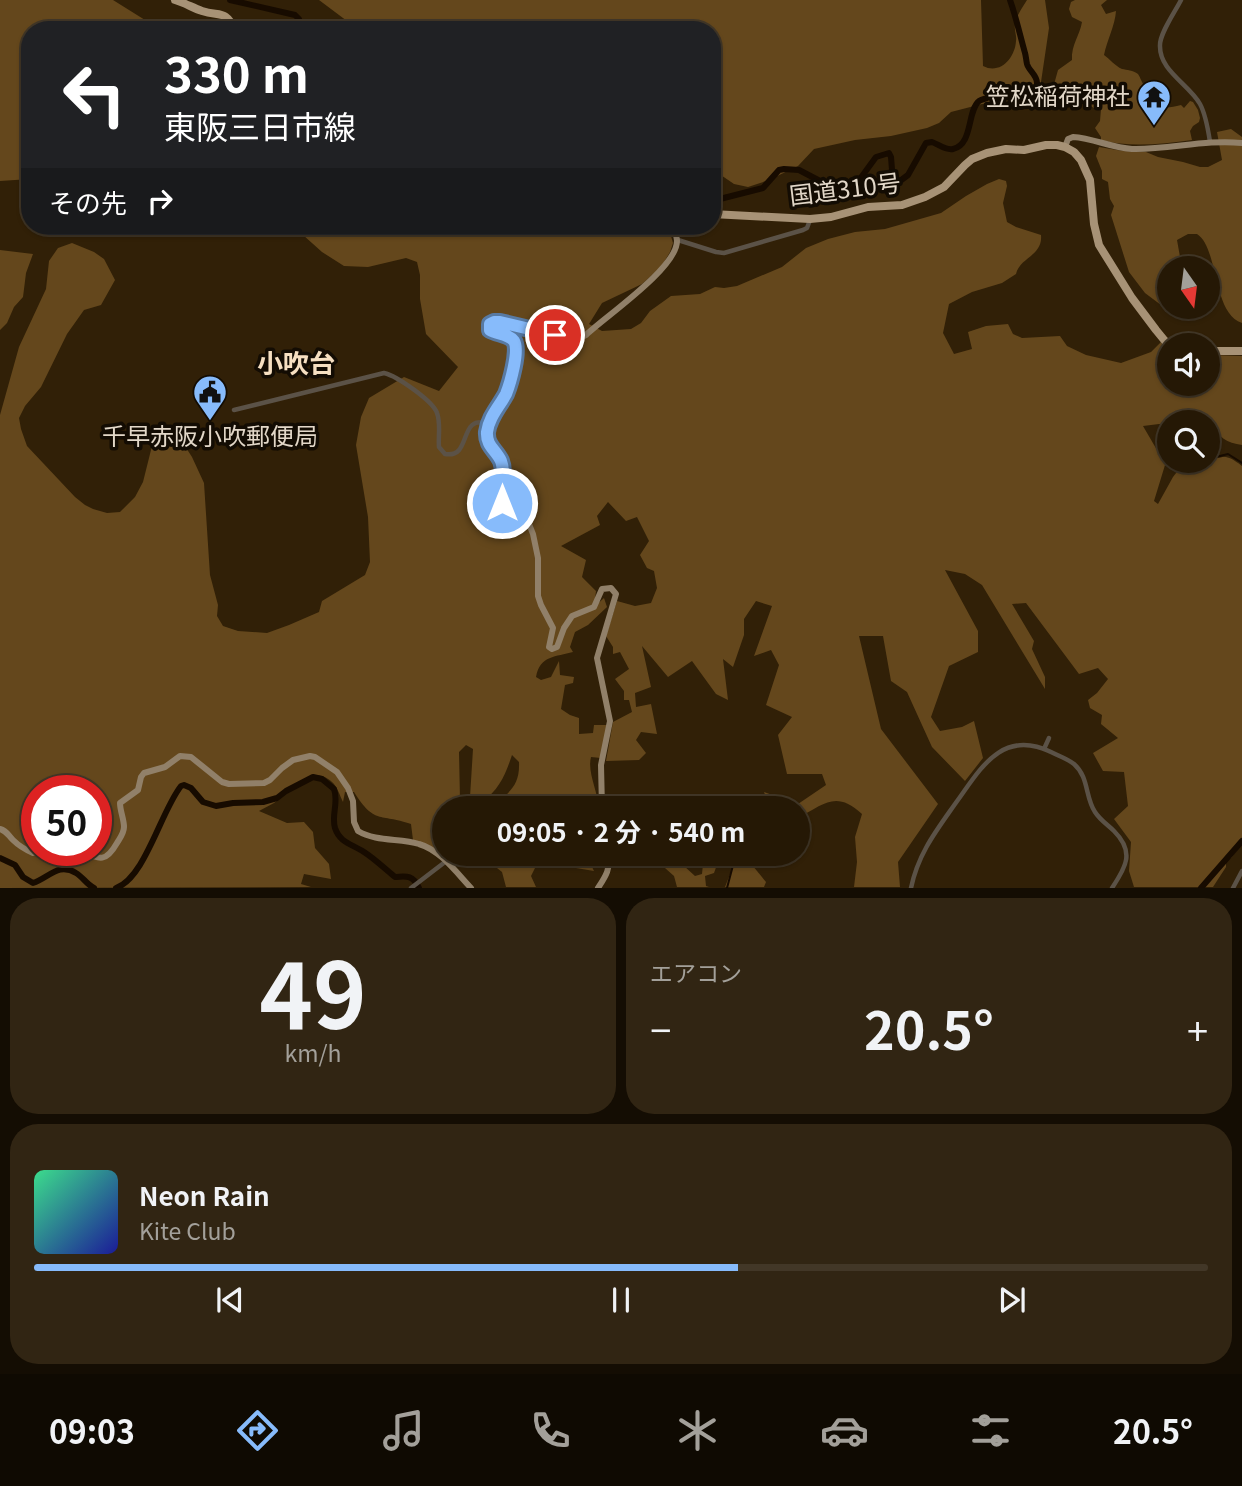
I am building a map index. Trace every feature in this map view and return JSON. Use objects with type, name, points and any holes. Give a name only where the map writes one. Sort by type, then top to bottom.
[{"type":"highway","points":[[175,0],[202,11],[225,15],[230,21]]},
{"type":"highway","name":"国道310号","points":[[721,215],[810,219],[868,206],[900,205],[944,187],[972,159],[987,153],[1046,145],[1065,147]]},
{"type":"highway","points":[[1065,147],[1081,160],[1090,180],[1094,225],[1099,245],[1132,298],[1158,333]]},
{"type":"highway","points":[[1220,351],[1242,351]]},
{"type":"main road","points":[[1065,147],[1073,137],[1133,149],[1210,142],[1242,143]]},
{"type":"main road","points":[[602,796],[601,765],[610,721],[597,658],[616,594],[611,588],[602,589],[594,607],[572,616],[564,628],[559,645],[555,649],[549,647],[553,628],[538,596],[539,565],[535,541],[527,519],[507,510],[501,501],[502,463],[488,442],[489,424],[506,393],[517,349],[509,337],[490,330],[490,324],[500,322],[565,338],[580,338],[663,269],[678,240],[677,235]]},
{"type":"main road","points":[[112,851],[124,827],[120,803],[138,790],[144,774],[165,768],[180,756],[191,757],[225,784],[268,782],[293,760],[310,756],[318,758],[340,775],[351,794],[354,822],[358,831],[370,836],[421,844],[432,850]]},
{"type":"main road","points":[[0,829],[6,831],[21,847]]},
{"type":"main road","points":[[449,866],[471,887]]},
{"type":"main road","points":[[598,887],[609,866]]},
{"type":"street","points":[[1181,0],[1160,41],[1161,54],[1165,64],[1200,103],[1210,142]]},
{"type":"street","points":[[678,240],[718,253],[728,253],[803,230],[807,228],[810,219]]},
{"type":"street","points":[[234,410],[384,373],[396,377],[434,407],[439,421],[439,447],[445,454],[453,455],[462,449],[467,431],[472,426],[482,422],[489,424]]},
{"type":"street","points":[[1044,748],[1049,738]]},
{"type":"street","points":[[911,887],[919,858],[929,840],[989,760],[1002,750],[1026,745],[1044,748],[1078,768],[1094,811],[1123,843],[1126,861],[1122,873],[1112,887]]},
{"type":"street","points":[[411,887],[440,866]]},
{"type":"street","points":[[1233,887],[1242,871]]},
{"type":"shaded area","points":[[0,0],[113,0],[147,21],[21,21],[21,180],[0,181]]},
{"type":"shaded area","points":[[319,0],[981,0],[983,66],[989,68],[1001,67],[1010,59],[1015,47],[1016,22],[1027,0],[1045,0],[1049,28],[1041,82],[1036,90],[1021,100],[982,104],[951,112],[939,123],[927,128],[814,149],[798,166],[748,187],[734,184],[721,175],[721,21],[347,21]]},
{"type":"shaded area","points":[[1107,0],[1101,5],[1106,14],[1116,11],[1104,55],[1119,68],[1138,74],[1157,105],[1181,105],[1184,108],[1190,101],[1193,102],[1200,118],[1190,131],[1192,140],[1135,145],[1101,140],[1095,128],[1100,121],[1101,109],[1094,108],[1080,93],[1062,93],[1053,88],[1058,70],[1072,60],[1081,27],[1082,22],[1072,17],[1069,9],[1071,2]]},
{"type":"shaded area","points":[[1231,129],[1242,137],[1242,323],[1232,317],[1220,294],[1220,256],[1210,256],[1204,241],[1197,234],[1188,234],[1177,240],[1180,256],[1157,256],[1157,302],[1145,293],[1129,272],[1111,215],[1114,206],[1110,199],[1108,182],[1102,179],[1096,156],[1099,147],[1146,152],[1208,167],[1222,160],[1217,132]]},
{"type":"shaded area","points":[[999,179],[1006,181],[1007,186],[1003,203],[1007,222],[1041,235],[1038,248],[1018,268],[1016,274],[1002,283],[972,292],[949,304],[943,333],[954,354],[972,349],[968,332],[986,326],[1008,324],[1013,334],[1022,338],[1060,336],[1067,346],[1086,355],[1121,363],[1151,352],[1157,346],[1157,396],[1220,396],[1220,355],[1242,356],[1242,445],[1232,443],[1220,435],[1220,410],[1157,410],[1157,424],[1143,426],[1157,450],[1157,473],[1163,473],[1154,501],[1158,504],[1176,473],[1220,473],[1220,457],[1223,457],[1242,466],[1242,844],[1231,858],[1226,860],[1226,867],[1213,887],[1134,887],[1129,871],[1131,842],[1114,819],[1128,806],[1124,772],[1103,771],[1093,753],[1118,738],[1101,724],[1102,715],[1090,708],[1088,700],[1108,679],[1098,668],[1079,674],[1026,603],[1012,604],[1034,641],[1032,649],[1045,677],[1045,689],[982,585],[965,574],[945,570],[978,631],[978,652],[949,666],[931,717],[940,731],[962,727],[974,721],[983,758],[965,781],[932,747],[907,692],[891,681],[883,636],[859,636],[881,729],[938,804],[898,862],[900,887],[854,887],[857,862],[855,837],[862,814],[837,801],[823,804],[810,811],[810,796],[826,785],[822,774],[787,774],[778,735],[792,717],[766,705],[779,665],[771,650],[754,656],[772,606],[756,601],[744,619],[744,635],[733,667],[723,659],[728,700],[716,694],[692,661],[668,677],[642,646],[651,687],[635,693],[636,707],[651,704],[657,734],[641,732],[636,740],[646,753],[639,760],[606,761],[613,722],[632,712],[629,700],[624,700],[624,691],[615,679],[629,669],[620,652],[613,654],[613,647],[606,636],[617,601],[635,606],[651,603],[657,588],[654,571],[647,568],[640,555],[649,541],[637,517],[626,521],[608,502],[597,516],[600,525],[561,546],[586,560],[582,577],[596,591],[594,607],[604,598],[607,607],[588,625],[575,632],[570,647],[573,652],[545,661],[536,677],[541,680],[551,677],[559,661],[560,675],[574,677],[573,683],[565,685],[561,709],[579,718],[579,734],[593,733],[594,725],[607,725],[601,758],[591,757],[590,763],[597,796],[506,796],[518,777],[519,762],[512,755],[504,775],[489,796],[470,796],[473,749],[466,745],[459,752],[460,796],[432,796],[432,848],[413,840],[411,824],[373,814],[354,792],[345,792],[343,802],[334,784],[316,775],[301,781],[274,803],[259,811],[287,823],[304,822],[313,832],[315,848],[329,864],[331,879],[304,874],[301,884],[311,887],[0,888],[0,415],[19,347],[46,289],[49,261],[58,248],[72,243],[94,252],[104,259],[115,280],[101,305],[84,310],[67,334],[41,387],[25,406],[19,418],[27,446],[85,505],[107,513],[120,512],[135,497],[143,482],[152,446],[167,428],[181,440],[204,483],[210,575],[218,605],[217,616],[223,626],[238,631],[267,633],[319,612],[322,601],[365,575],[370,562],[368,517],[356,445],[361,417],[369,398],[404,377],[439,391],[458,367],[426,334],[417,262],[406,258],[368,267],[344,266],[322,252],[303,235],[670,235],[673,243],[661,267],[642,284],[602,303],[589,324],[602,331],[631,329],[671,296],[700,294],[715,287],[737,286],[782,267],[806,248],[828,239],[855,232],[885,229],[941,213]]},
{"type":"shaded area","points":[[0,250],[33,254],[26,273],[23,297],[0,330]]},
{"type":"shaded area","points":[[494,866],[536,866],[531,876],[536,887],[506,887],[502,872]]},
{"type":"shaded area","points":[[575,866],[591,866],[594,871]]},
{"type":"shaded area","points":[[684,866],[695,876],[702,874],[703,866],[717,866],[714,873],[705,876],[706,886],[709,887],[677,887],[674,876],[665,868]]},
{"type":"shaded area","points":[[733,866],[753,866],[766,882],[764,887],[725,887]]},
{"type":"waterway","points":[[230,0],[295,15],[299,21]]},
{"type":"waterway","points":[[721,199],[763,188],[779,170],[784,169],[799,170],[849,194],[876,157],[889,153],[893,182],[896,184],[908,175],[926,143],[932,142],[950,149],[959,146],[967,135],[975,106],[979,101],[1004,89],[1012,101],[1021,107],[1029,104],[1036,95],[1037,80],[1027,64],[1010,0]]},
{"type":"waterway","points":[[1220,456],[1228,454],[1242,463]]},
{"type":"waterway","points":[[116,888],[136,871],[181,786],[191,788],[203,802],[216,806],[263,802],[277,798],[313,777],[322,779],[334,789],[334,823],[340,837],[395,877],[412,879],[419,888]]},
{"type":"waterway","points":[[1201,888],[1242,841]]},
{"type":"waterway","points":[[0,858],[15,865],[23,877],[33,883],[64,869],[81,876],[94,888]]},
{"type":"waterway","points":[[727,888],[733,866]]},
{"type":"place","name":"笠松稲荷神社","points":[[1154,127]]},
{"type":"place","name":"千早赤阪小吹郵便局","points":[[210,422]]},
{"type":"district","name":"小吹台","points":[[296,364]]},
{"type":"route","points":[[502,503],[502,463],[490,446],[487,433],[490,420],[510,382],[517,349],[509,337],[493,332],[489,327],[494,322],[500,322],[555,335]]}]
